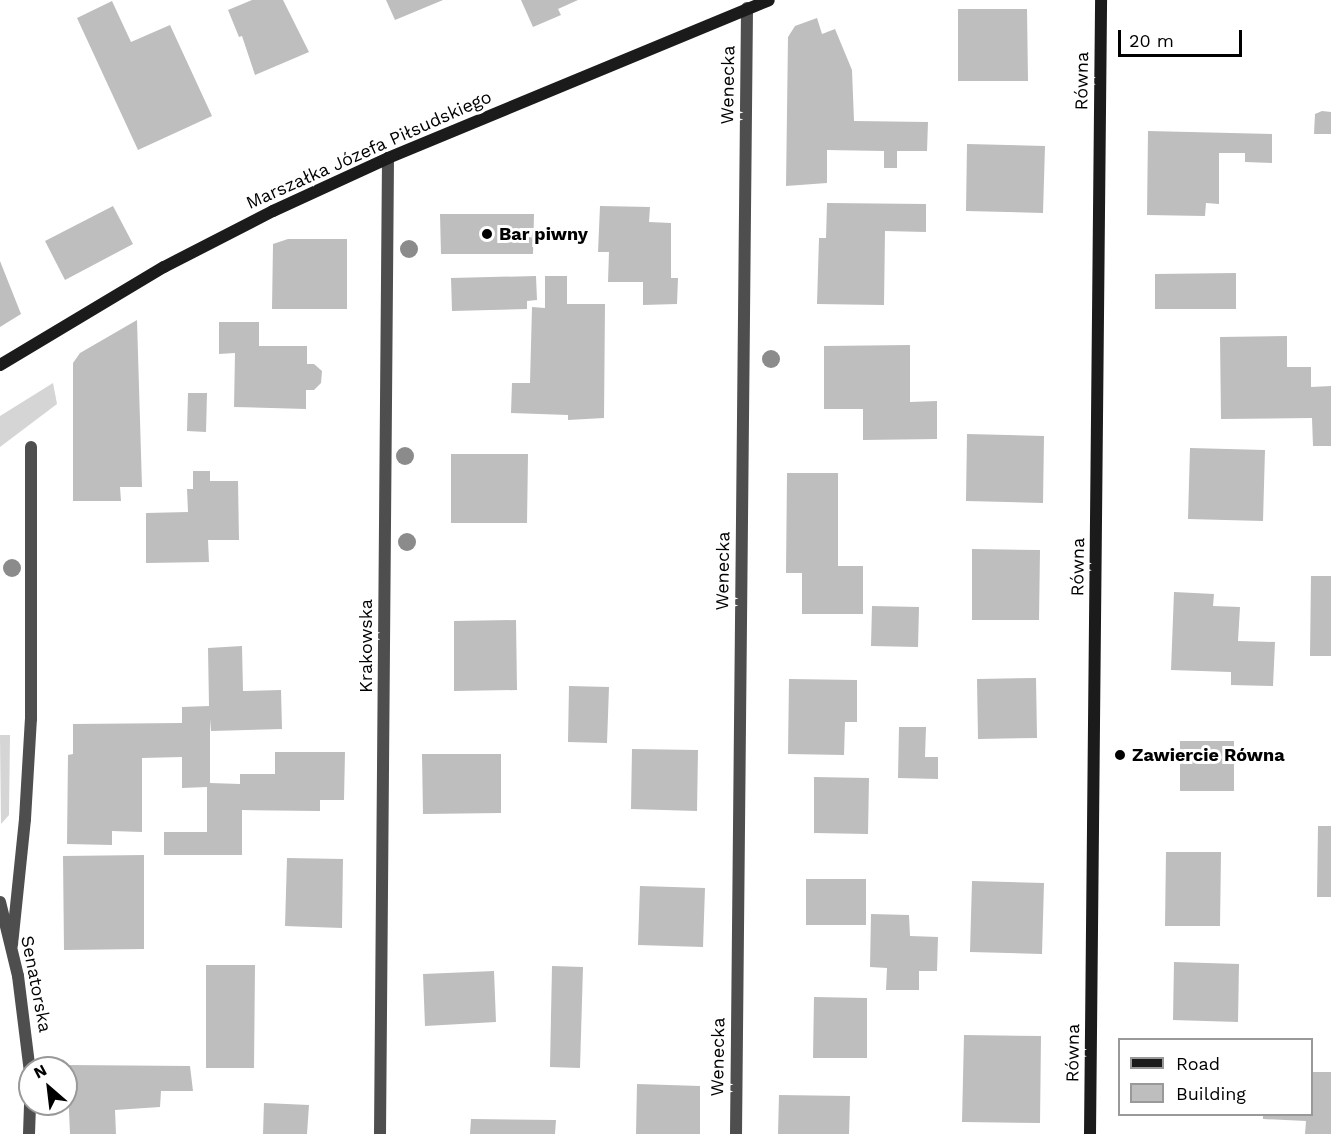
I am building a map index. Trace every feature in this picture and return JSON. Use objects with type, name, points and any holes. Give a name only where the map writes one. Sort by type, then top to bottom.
[{"type":"street","name":"Marszałka Józefa Piłsudskiego","points":[[0,366],[164,267],[273,211],[388,158],[769,0]]},
{"type":"street","name":"Równa","points":[[1090,1134],[1101,0]]},
{"type":"street","name":"Wenecka","points":[[736,1134],[747,8]]},
{"type":"street","name":"Krakowska","points":[[380,1134],[388,158]]},
{"type":"street","points":[[11,946],[25,819],[31,719],[31,447]]},
{"type":"street","name":"Senatorska","points":[[0,902],[11,946],[27,1056]]},
{"type":"street","points":[[29,1134],[30,1116]]},
{"type":"shaded area","points":[[53,383],[57,404],[0,447],[0,416]]},
{"type":"shaded area","points":[[0,735],[10,735],[9,815],[1,824]]},
{"type":"building","points":[[252,0],[283,0],[309,52],[255,75],[242,36],[239,37],[228,10]]},
{"type":"building","points":[[386,0],[443,0],[395,20]]},
{"type":"building","points":[[521,0],[578,0],[558,9],[561,15],[533,27]]},
{"type":"building","points":[[112,1],[131,42],[170,25],[212,116],[138,150],[77,18]]},
{"type":"building","points":[[958,9],[1027,9],[1028,81],[958,81]]},
{"type":"building","points":[[817,18],[822,34],[835,29],[852,70],[854,121],[928,122],[927,151],[897,151],[897,168],[884,168],[884,151],[827,150],[827,183],[786,186],[788,37],[795,26]]},
{"type":"building","points":[[1322,111],[1331,112],[1331,134],[1314,134],[1315,114]]},
{"type":"building","points":[[1148,131],[1272,134],[1272,163],[1245,162],[1245,153],[1219,153],[1219,204],[1206,203],[1205,216],[1147,215]]},
{"type":"building","points":[[967,144],[1045,146],[1043,213],[966,211]]},
{"type":"building","points":[[827,203],[926,204],[926,232],[885,231],[884,305],[817,304],[819,238],[826,238]]},
{"type":"building","points":[[113,206],[133,244],[65,280],[45,241]]},
{"type":"building","points":[[600,206],[650,207],[649,222],[671,223],[671,278],[678,278],[677,304],[643,305],[643,282],[608,282],[609,252],[598,252]]},
{"type":"building","name":"Bar piwny","points":[[440,214],[534,214],[533,254],[441,254]]},
{"type":"building","points":[[288,239],[347,239],[347,309],[272,309],[273,244]]},
{"type":"building","points":[[0,261],[21,314],[0,327]]},
{"type":"building","points":[[1236,273],[1236,309],[1155,309],[1155,274]]},
{"type":"building","points":[[536,276],[537,300],[527,301],[527,309],[452,311],[451,278]]},
{"type":"building","points":[[545,276],[567,276],[567,304],[605,304],[604,418],[568,420],[568,415],[511,413],[512,383],[530,383],[532,307],[545,308]]},
{"type":"building","points":[[137,320],[142,487],[120,487],[121,501],[73,501],[73,363],[80,353]]},
{"type":"building","points":[[219,322],[259,322],[259,346],[307,346],[307,364],[314,364],[322,371],[321,383],[314,390],[306,390],[306,409],[234,407],[235,353],[219,354]]},
{"type":"building","points":[[1287,336],[1287,367],[1311,367],[1311,387],[1331,386],[1331,446],[1313,446],[1312,418],[1221,419],[1220,337]]},
{"type":"building","points":[[910,345],[910,402],[937,401],[937,439],[863,440],[863,409],[824,409],[824,346]]},
{"type":"building","points":[[188,393],[207,393],[206,432],[187,431]]},
{"type":"building","points":[[967,434],[1044,436],[1043,503],[966,501]]},
{"type":"building","points":[[1190,448],[1265,450],[1263,521],[1188,519]]},
{"type":"building","points":[[451,454],[528,454],[527,523],[451,523]]},
{"type":"building","points":[[193,471],[210,471],[210,481],[238,481],[239,540],[208,540],[209,562],[146,563],[146,513],[188,512],[187,489],[193,489]]},
{"type":"building","points":[[787,473],[838,473],[838,566],[863,566],[863,614],[802,614],[802,573],[786,573]]},
{"type":"building","points":[[972,549],[1040,550],[1039,620],[972,620]]},
{"type":"building","points":[[1311,576],[1331,576],[1331,656],[1310,656]]},
{"type":"building","points":[[1174,592],[1214,594],[1213,606],[1240,607],[1238,641],[1275,642],[1273,686],[1231,685],[1231,672],[1171,670]]},
{"type":"building","points":[[872,606],[919,607],[918,647],[871,646]]},
{"type":"building","points":[[516,620],[517,690],[454,691],[454,621]]},
{"type":"building","points":[[242,646],[243,691],[281,690],[282,729],[211,731],[210,719],[210,783],[240,784],[240,774],[275,774],[275,752],[345,752],[344,800],[320,800],[320,811],[242,810],[242,855],[164,855],[164,832],[207,832],[207,787],[182,788],[182,757],[142,758],[142,832],[112,831],[112,845],[67,844],[68,755],[73,754],[73,724],[182,723],[182,707],[209,706],[208,648]]},
{"type":"building","points":[[1036,678],[1037,738],[978,739],[977,679]]},
{"type":"building","points":[[789,679],[857,680],[857,722],[845,722],[844,755],[788,754]]},
{"type":"building","points":[[569,686],[609,687],[607,743],[568,742]]},
{"type":"building","points":[[899,727],[926,727],[925,757],[938,757],[938,779],[898,778]]},
{"type":"building","points":[[1180,741],[1234,741],[1234,791],[1180,791]]},
{"type":"building","points":[[632,749],[698,750],[697,811],[631,809]]},
{"type":"building","points":[[422,754],[501,754],[501,813],[423,814]]},
{"type":"building","points":[[814,777],[869,778],[868,834],[814,833]]},
{"type":"building","points":[[1318,826],[1331,826],[1331,897],[1317,897]]},
{"type":"building","points":[[1166,852],[1221,852],[1220,926],[1165,926]]},
{"type":"building","points":[[144,855],[144,949],[64,950],[63,856]]},
{"type":"building","points":[[287,858],[343,859],[342,928],[285,926]]},
{"type":"building","points":[[806,879],[866,879],[866,925],[806,925]]},
{"type":"building","points":[[972,881],[1044,883],[1042,954],[970,952]]},
{"type":"building","points":[[640,886],[705,888],[703,947],[638,945]]},
{"type":"building","points":[[871,914],[909,915],[910,936],[938,937],[937,971],[919,971],[919,990],[886,990],[887,968],[870,967]]},
{"type":"building","points":[[1174,962],[1239,964],[1238,1022],[1173,1020]]},
{"type":"building","points":[[206,965],[255,965],[254,1068],[206,1068]]},
{"type":"building","points":[[552,966],[583,967],[580,1068],[550,1067]]},
{"type":"building","points":[[494,971],[496,1022],[425,1026],[423,974]]},
{"type":"building","points":[[814,997],[867,998],[867,1058],[813,1058]]},
{"type":"building","points":[[964,1035],[1041,1036],[1040,1123],[962,1122]]},
{"type":"building","points":[[78,1065],[190,1066],[193,1091],[161,1091],[160,1107],[115,1110],[116,1134],[70,1134],[69,1116],[78,1116]]},
{"type":"building","points":[[1313,1072],[1331,1072],[1331,1134],[1305,1134],[1306,1121],[1263,1119],[1263,1116],[1313,1116]]},
{"type":"building","points":[[637,1084],[700,1086],[700,1134],[636,1134]]},
{"type":"building","points":[[779,1095],[850,1096],[849,1134],[778,1134]]},
{"type":"building","points":[[264,1103],[309,1105],[307,1134],[263,1134]]},
{"type":"building","points":[[471,1119],[556,1120],[555,1134],[470,1134]]},
{"type":"place","name":"Bar piwny","points":[[487,234]]},
{"type":"place","name":"Zawiercie Równa","points":[[1120,755]]}]
